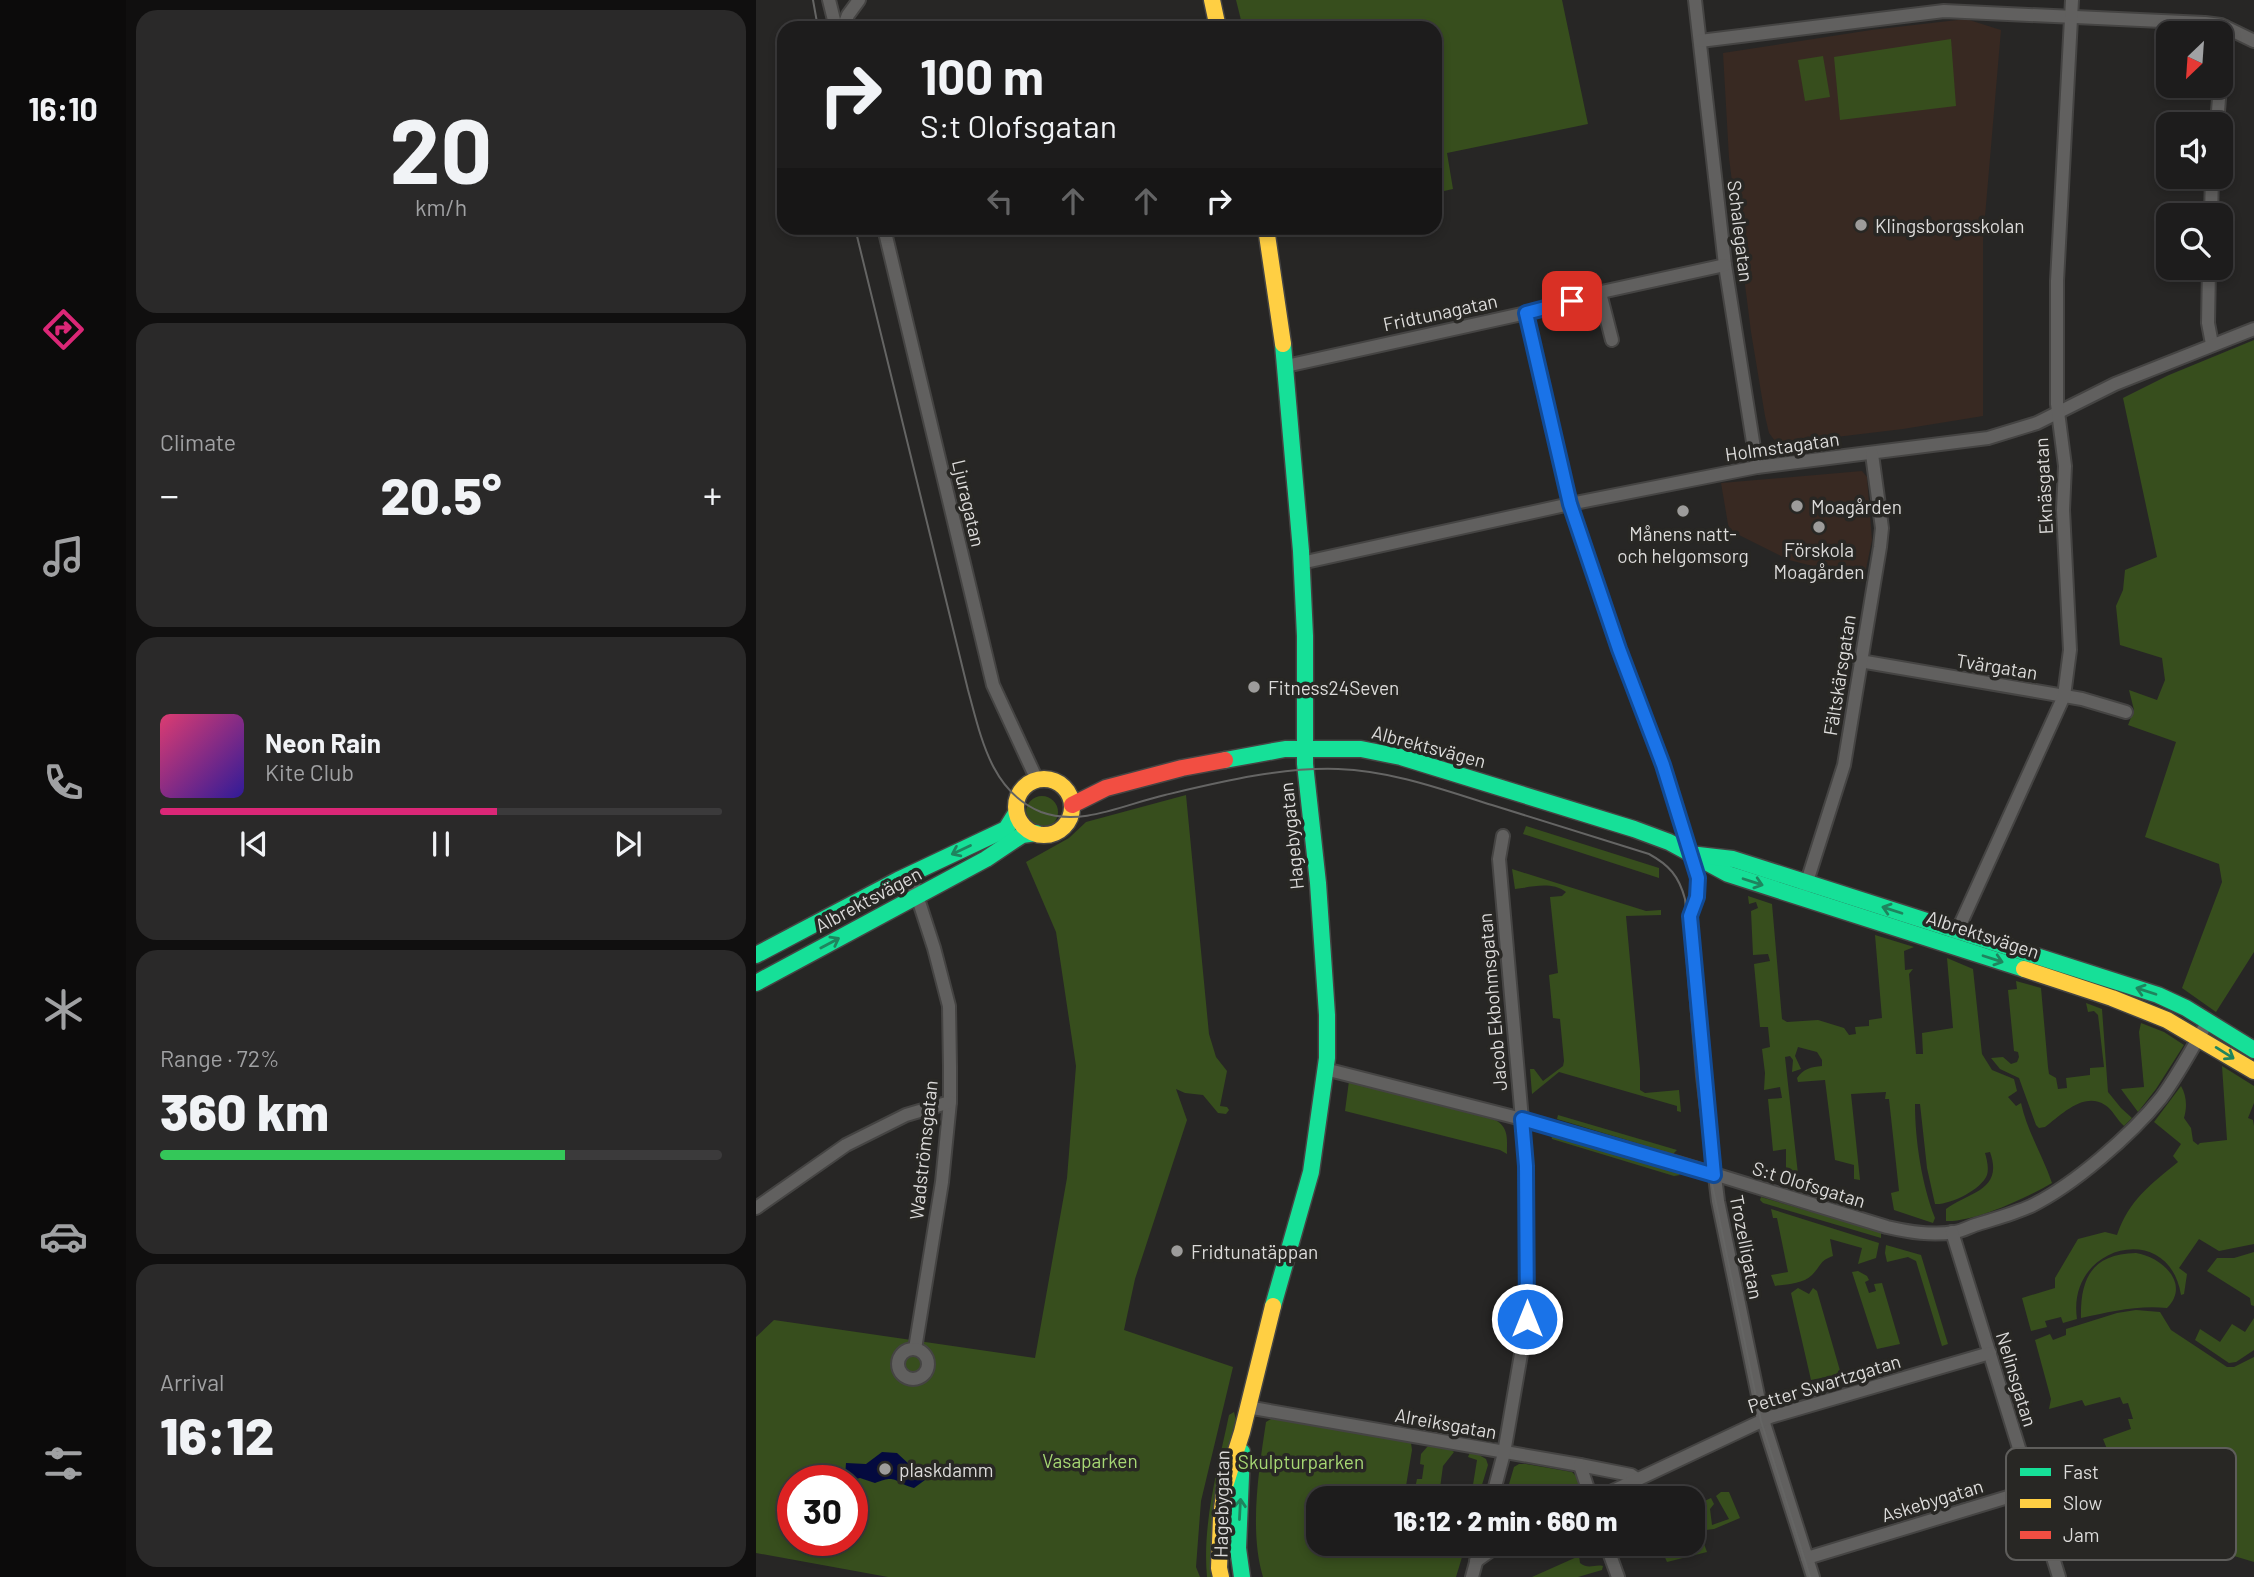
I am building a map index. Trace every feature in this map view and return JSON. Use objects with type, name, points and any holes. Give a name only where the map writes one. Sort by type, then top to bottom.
[{"type":"main road","points":[[1212,0],[1216,21]]},
{"type":"main road","name":"Hagebygatan","points":[[1221,1577],[1221,1517],[1225,1486],[1242,1432],[1311,1172],[1325,1069],[1326,995],[1318,883],[1306,778],[1305,636],[1301,563],[1286,366],[1267,235]]},
{"type":"main road","name":"Albrektsvägen","points":[[1072,805],[1106,788],[1182,768],[1285,749],[1361,749],[1401,757],[1646,833],[1669,842],[1725,873],[1804,890],[1954,938],[2158,995],[2208,1021],[2254,1050]]},
{"type":"main road","points":[[1047,779],[1063,787],[1070,795],[1072,805],[1071,818],[1060,830],[1044,835],[1027,829],[1020,822],[1016,813],[1017,798],[1021,790],[1037,780],[1047,779]]},
{"type":"main road","name":"Albrektsvägen","points":[[1063,787],[1106,788]]},
{"type":"main road","name":"Albrektsvägen","points":[[756,955],[910,874],[1006,829],[1016,813]]},
{"type":"main road","name":"Albrektsvägen","points":[[756,983],[986,859],[1022,835],[1036,833]]},
{"type":"main road","name":"Albrektsvägen","points":[[1954,938],[2167,1020],[2254,1071]]},
{"type":"main road","name":"Hagebygatan","points":[[1242,1432],[1238,1548],[1242,1577]]},
{"type":"street","points":[[829,0],[834,21]]},
{"type":"street","points":[[846,21],[859,0]]},
{"type":"street","name":"Schalegatan","points":[[1695,0],[1725,265],[1757,467]]},
{"type":"street","name":"Eknäsgatan","points":[[1954,938],[2064,696],[2070,650],[2063,510],[2065,466],[2058,414],[2057,281],[2072,0]]},
{"type":"street","points":[[1700,41],[1944,11],[2172,21]]},
{"type":"street","points":[[2233,31],[2254,41]]},
{"type":"street","name":"Ljuragatan","points":[[886,235],[993,685],[1037,780]]},
{"type":"street","name":"Fridtunagatan","points":[[1286,366],[1526,313],[1725,265]]},
{"type":"street","points":[[2209,280],[2208,323],[2212,344]]},
{"type":"street","points":[[1600,293],[1612,340]]},
{"type":"street","name":"Trozelligatan","points":[[1526,313],[1570,504],[1619,649],[1663,765],[1698,878],[1697,897],[1690,916],[1714,1175],[1763,1420],[1813,1577]]},
{"type":"street","name":"Holmstagatan","points":[[1301,563],[1570,504],[1757,467],[1988,438],[2037,423],[2115,384],[2254,329]]},
{"type":"street","name":"Fältskärsgatan","points":[[1804,890],[1844,765],[1881,533],[1872,454]]},
{"type":"street","name":"Tvärgatan","points":[[1860,661],[2064,696],[2126,712]]},
{"type":"street","name":"Jacob Ekbohmsgatan","points":[[1495,1486],[1504,1453],[1527,1319],[1526,1166],[1499,859],[1503,836]]},
{"type":"street","name":"Wadströmsgatan","points":[[910,874],[949,1006],[950,1102],[938,1208],[915,1349]]},
{"type":"street","name":"S:t Olofsgatan","points":[[1325,1069],[1522,1119],[1887,1227],[1919,1233],[1952,1232],[2032,1205],[2053,1193],[2129,1134],[2174,1080],[2208,1021]]},
{"type":"street","points":[[756,1208],[846,1145],[905,1115],[950,1102]]},
{"type":"street","name":"Nelinsgatan","points":[[1952,1232],[2018,1448]]},
{"type":"street","name":"Petter Swartzgatan","points":[[1623,1486],[1763,1420],[1990,1353]]},
{"type":"street","name":"Alreiksgatan","points":[[1247,1407],[1580,1465],[1631,1475],[1637,1479]]},
{"type":"street","points":[[1580,1465],[1587,1486]]},
{"type":"street","name":"Askebygatan","points":[[1807,1558],[2006,1498]]},
{"type":"street","points":[[1472,1577],[1477,1556]]},
{"type":"street","points":[[1476,1561],[1483,1556]]},
{"type":"street","points":[[1610,1556],[1618,1577]]},
{"type":"street","name":"Nelinsgatan","points":[[2054,1560],[2059,1577]]},
{"type":"shaded area","name":"Klingsborgsskolan","points":[[1966,19],[2001,30],[1983,240],[1983,416],[1903,429],[1786,443],[1775,441],[1769,433],[1765,416],[1751,332],[1729,158],[1723,53],[1871,30]]},
{"type":"shaded area","name":"Moagården","points":[[1862,471],[1867,477],[1872,540],[1864,579],[1789,560],[1729,530],[1721,483]]},
{"type":"shaded area","name":"plaskdamm","points":[[882,1452],[897,1453],[910,1465],[921,1465],[924,1468],[925,1480],[914,1488],[891,1479],[875,1483],[868,1481],[868,1465],[846,1465],[866,1464]]},
{"type":"green space","points":[[1236,0],[1562,0],[1588,124],[1447,153],[1453,189],[1442,191],[1442,21],[1241,21]]},
{"type":"green space","points":[[1951,39],[1956,106],[1840,120],[1834,57]]},
{"type":"green space","points":[[1823,56],[1830,97],[1805,101],[1798,60]]},
{"type":"green space","points":[[2254,340],[2254,952],[2216,1012],[2182,988],[2222,882],[2219,864],[2145,837],[2176,742],[2128,725],[2134,710],[2129,690],[2157,700],[2165,680],[2162,658],[2120,645],[2116,606],[2123,590],[2125,570],[2157,557],[2123,398],[2169,375]]},
{"type":"green space","name":"Vasaparken","points":[[1186,795],[1209,1034],[1216,1057],[1227,1071],[1220,1106],[1229,1110],[1226,1114],[1218,1113],[1203,1095],[1176,1089],[1187,1120],[1135,1279],[1124,1330],[1233,1367],[1201,1501],[1196,1567],[1200,1577],[888,1577],[756,1553],[756,1337],[774,1320],[1035,1358],[1067,1178],[1076,1066],[1056,932],[1026,862],[1069,838],[1086,822]]},
{"type":"green space","points":[[1042,796],[1054,800],[1058,812],[1054,824],[1042,828],[1030,824],[1026,812],[1030,800]]},
{"type":"green space","points":[[1526,826],[1659,868],[1659,878],[1523,834]]},
{"type":"green space","points":[[1512,869],[1646,911],[1661,910],[1661,915],[1626,916],[1640,1090],[1645,1093],[1679,1090],[1681,1112],[1677,1111],[1677,1106],[1559,1072],[1532,1094],[1530,1069],[1534,1069],[1543,1081],[1563,1066],[1564,1061],[1560,1019],[1553,1018],[1549,975],[1558,973],[1550,897],[1562,896],[1566,892],[1548,886],[1515,889]]},
{"type":"green space","points":[[1748,896],[1772,904],[1782,1019],[1787,1022],[1818,1020],[1844,1028],[1849,1035],[1856,1034],[1855,1027],[1869,1026],[1869,1020],[1882,1018],[1875,935],[1914,947],[1904,951],[1905,970],[1913,969],[1909,974],[1916,1054],[1923,1054],[1922,1033],[1953,1028],[1947,958],[1973,969],[1982,1054],[1992,1070],[2014,1079],[2017,1091],[2008,1097],[2016,1106],[2021,1103],[2052,1183],[2015,1202],[1985,1213],[1946,1221],[1946,1209],[1988,1183],[1993,1165],[1990,1152],[1985,1153],[1988,1167],[1984,1181],[1956,1199],[1935,1204],[1927,1168],[1920,1104],[1915,1104],[1920,1162],[1935,1218],[1933,1223],[1894,1210],[1891,1193],[1899,1191],[1886,1092],[1851,1094],[1860,1180],[1854,1179],[1854,1165],[1835,1160],[1825,1080],[1798,1082],[1799,1075],[1811,1068],[1822,1066],[1822,1060],[1817,1052],[1798,1047],[1795,1056],[1801,1069],[1792,1072],[1793,1060],[1790,1056],[1785,1057],[1799,1183],[1775,1175],[1777,1172],[1786,1174],[1786,1149],[1773,1151],[1768,1099],[1782,1098],[1780,1087],[1764,1090],[1762,1049],[1770,1047],[1768,1027],[1760,1027],[1754,964],[1770,961],[1768,954],[1753,955],[1751,911],[1758,908],[1756,902],[1749,904]]},
{"type":"green space","points":[[2016,981],[2041,988],[2049,1074],[2056,1078],[2058,1089],[2067,1088],[2066,1078],[2090,1075],[2090,1068],[2104,1067],[2098,1015],[2094,1011],[2088,1012],[2086,1003],[2102,1009],[2108,1092],[2132,1118],[2124,1126],[2105,1105],[2097,1101],[2073,1106],[2045,1127],[2039,1128],[2036,1125],[2019,1078],[2000,1069],[1991,1058],[2003,1057],[2011,1064],[2017,1062],[2019,1057],[2018,1052],[2014,1051],[2008,990],[2017,989]]},
{"type":"green space","points":[[2141,1023],[2164,1032],[2184,1045],[2138,1112],[2121,1089],[2144,1087],[2139,1032]]},
{"type":"green space","points":[[2222,1066],[2254,1086],[2254,1103],[2248,1118],[2253,1120],[2254,1126],[2254,1244],[2219,1251],[2199,1239],[2179,1268],[2187,1274],[2184,1294],[2181,1295],[2173,1271],[2158,1256],[2140,1250],[2120,1251],[2102,1259],[2087,1273],[2078,1294],[2077,1319],[2063,1323],[2061,1317],[2045,1321],[2047,1327],[2031,1331],[2022,1298],[2055,1288],[2055,1278],[2078,1239],[2105,1232],[2117,1235],[2134,1203],[2178,1162],[2173,1156],[2181,1144],[2154,1122],[2181,1086],[2186,1102],[2184,1118],[2191,1128],[2193,1141],[2198,1145],[2227,1140]]},
{"type":"green space","points":[[1349,1081],[1495,1120],[1505,1130],[1507,1154],[1345,1111]]},
{"type":"green space","points":[[1558,1115],[1677,1150],[1673,1154],[1557,1119]]},
{"type":"green space","points":[[1554,1133],[1675,1171],[1680,1175],[1674,1176],[1552,1139],[1551,1135]]},
{"type":"green space","points":[[1761,1197],[1881,1232],[1881,1238],[1763,1203]]},
{"type":"green space","points":[[1771,1209],[1879,1243],[1876,1258],[1858,1264],[1862,1248],[1830,1239],[1833,1256],[1823,1262],[1812,1275],[1800,1282],[1775,1286],[1771,1275],[1788,1272],[1777,1218],[1773,1218]]},
{"type":"green space","points":[[1886,1245],[1921,1255],[1948,1344],[1942,1346],[1916,1261],[1908,1257],[1887,1262]]},
{"type":"green space","points":[[2254,1252],[2254,1306],[2251,1305],[2250,1298],[2207,1271],[2217,1258],[2234,1258]]},
{"type":"green space","points":[[2136,1253],[2164,1266],[2175,1281],[2174,1299],[2167,1308],[2134,1308],[2081,1318],[2083,1291],[2092,1270],[2109,1258]]},
{"type":"green space","points":[[1858,1271],[1869,1280],[1865,1282],[1869,1293],[1876,1291],[1874,1284],[1882,1283],[1900,1344],[1877,1349],[1852,1272]]},
{"type":"green space","points":[[1798,1288],[1809,1294],[1813,1288],[1817,1291],[1841,1374],[1811,1380],[1791,1293]]},
{"type":"green space","points":[[2136,1310],[2160,1312],[2171,1330],[2227,1367],[2234,1367],[2254,1357],[2254,1562],[2236,1557],[2236,1448],[2107,1448],[2103,1439],[2131,1429],[2128,1419],[2133,1419],[2128,1403],[2123,1404],[2120,1397],[2085,1406],[2082,1400],[2049,1409],[2051,1399],[2035,1340],[2050,1334],[2053,1340],[2066,1335],[2066,1329]]},
{"type":"green space","points":[[2254,1318],[2254,1350],[2236,1362],[2229,1363],[2195,1340],[2200,1329],[2220,1342],[2232,1324],[2245,1332]]},
{"type":"green space","points":[[1234,1412],[1236,1420],[1229,1447],[1214,1577],[1207,1577],[1207,1536],[1212,1496],[1229,1415]]},
{"type":"green space","name":"Skulpturparken","points":[[1271,1419],[1342,1427],[1411,1443],[1406,1486],[1306,1486],[1306,1556],[1462,1556],[1456,1577],[1263,1577],[1256,1520],[1266,1422]]},
{"type":"green space","name":"Skulpturparken","points":[[1428,1446],[1454,1452],[1443,1466],[1440,1486],[1416,1486],[1417,1479],[1422,1479],[1424,1465],[1420,1464],[1421,1454]]},
{"type":"green space","name":"Skulpturparken","points":[[1470,1452],[1486,1459],[1488,1465],[1482,1486],[1473,1486],[1477,1460],[1468,1457]]},
{"type":"green space","points":[[1526,1464],[1572,1472],[1581,1486],[1508,1486],[1514,1467]]},
{"type":"green space","points":[[1721,1492],[1729,1492],[1740,1518],[1706,1530],[1705,1501],[1711,1498],[1714,1504],[1710,1509],[1712,1525],[1729,1519],[1716,1496]]},
{"type":"green space","points":[[1579,1556],[1583,1565],[1603,1566],[1602,1570],[1578,1577],[1532,1577]]},
{"type":"green space","points":[[1664,1556],[1691,1556],[1667,1562]]},
{"type":"tram line","points":[[813,0],[817,21]]},
{"type":"tram line","points":[[857,235],[978,726],[999,777],[1024,803],[1056,816],[1088,816],[1251,776],[1295,770],[1358,770],[1435,787],[1649,854],[1668,867],[1676,878],[1685,899],[1710,1174],[1761,1421],[1810,1577]]},
{"type":"traffic: fast","points":[[1273,1306],[1311,1172],[1327,1058],[1327,1015],[1318,883],[1305,764],[1305,636],[1301,551],[1283,344]]},
{"type":"traffic: fast","points":[[1225,760],[1285,749],[1361,749],[1401,757],[1634,829],[1669,842],[1728,874],[2024,969]]},
{"type":"traffic: fast","points":[[756,955],[898,880],[1006,829],[1016,813]]},
{"type":"traffic: fast","points":[[756,983],[986,859],[1022,835],[1036,833]]},
{"type":"traffic: fast","points":[[1698,855],[1733,859],[2158,995],[2186,1008],[2254,1050]]},
{"type":"traffic: fast","points":[[1242,1452],[1238,1548],[1242,1577]]},
{"type":"traffic: slow","points":[[1212,0],[1216,21]]},
{"type":"traffic: slow","points":[[1267,235],[1283,344]]},
{"type":"traffic: slow","points":[[1044,779],[1055,781],[1064,787],[1070,796],[1072,807],[1070,818],[1064,827],[1055,833],[1044,835],[1033,833],[1024,827],[1018,818],[1016,807],[1018,796],[1024,787],[1033,781],[1044,779]]},
{"type":"traffic: slow","points":[[2024,969],[2112,998],[2167,1020],[2254,1071]]},
{"type":"traffic: slow","points":[[1221,1577],[1221,1517],[1225,1486],[1242,1432],[1273,1306]]},
{"type":"traffic: jam","points":[[1072,805],[1106,788],[1225,760]]},
{"type":"place","name":"Klingsborgsskolan","points":[[1861,225]]},
{"type":"place","name":"Moagården","points":[[1797,506]]},
{"type":"place","name":"Månens natt- och helgomsorg","points":[[1683,511]]},
{"type":"place","name":"Förskola Moagården","points":[[1819,527]]},
{"type":"place","name":"Fitness24Seven","points":[[1254,687]]},
{"type":"place","name":"Fridtunatäppan","points":[[1177,1251]]},
{"type":"place","name":"plaskdamm","points":[[885,1469]]},
{"type":"route","points":[[1527,1319],[1526,1166],[1522,1119],[1714,1175],[1690,916],[1697,897],[1698,878],[1663,765],[1619,649],[1570,504],[1526,313],[1572,301]]}]
